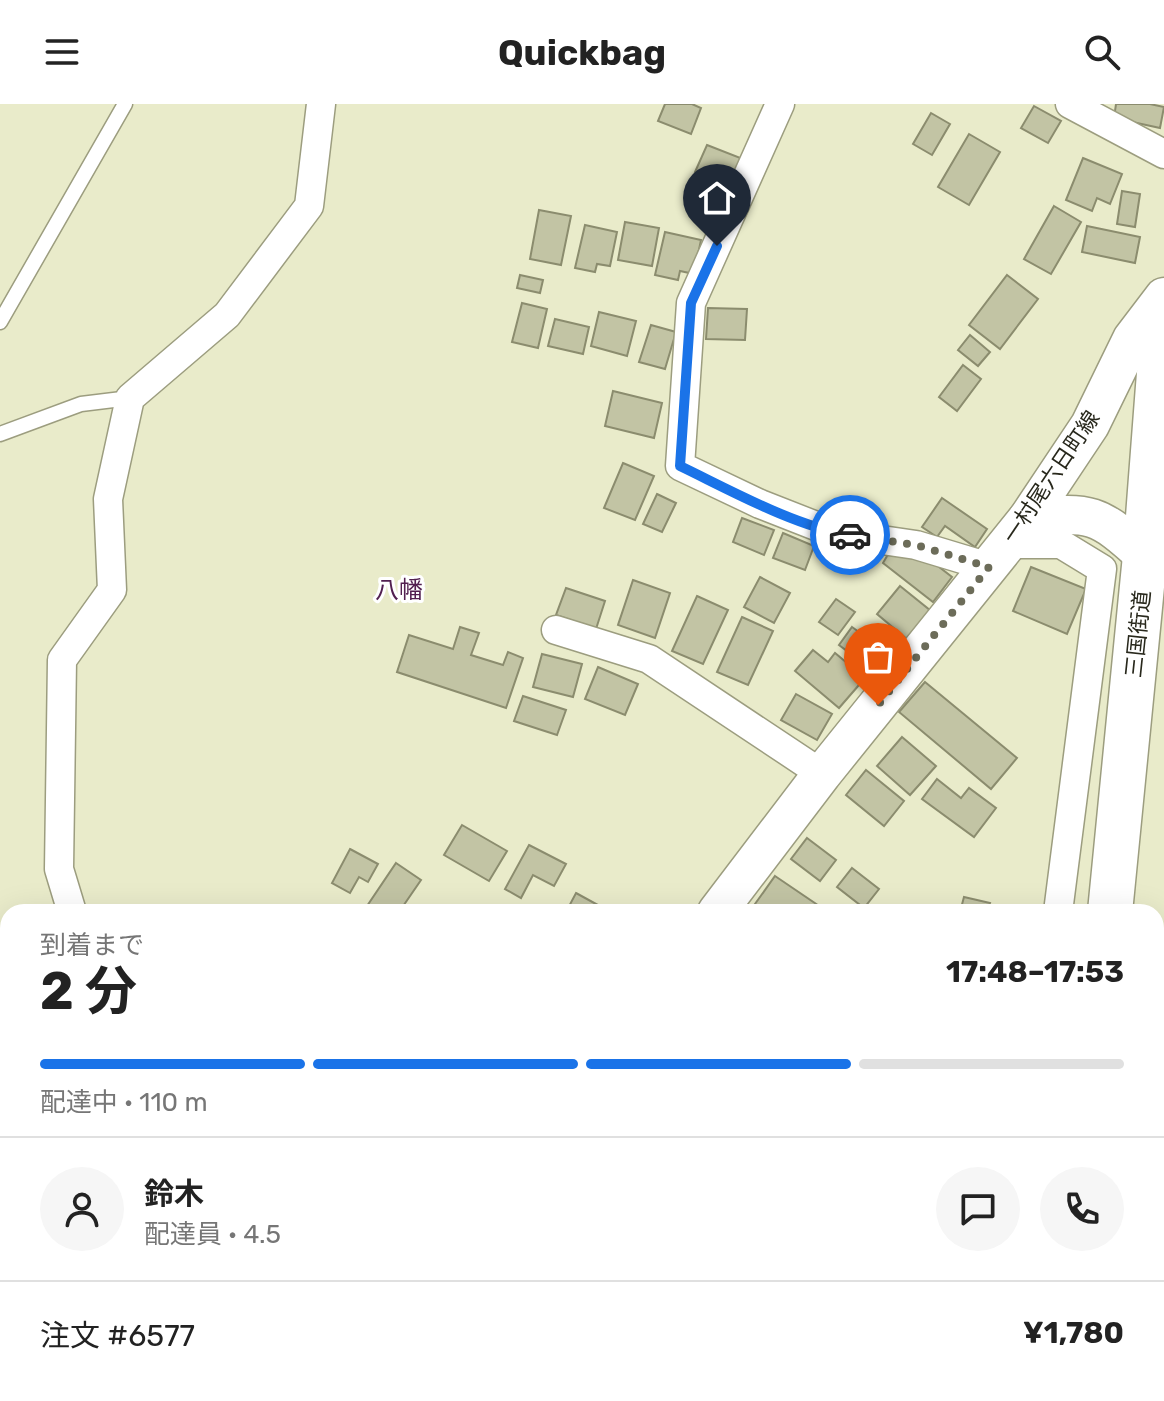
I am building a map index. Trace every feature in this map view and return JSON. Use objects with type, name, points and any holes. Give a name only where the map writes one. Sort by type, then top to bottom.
[{"type":"highway","name":"三国街道","points":[[1111,904],[1145,556],[1164,308]]},
{"type":"main road","name":"一村尾六日町線","points":[[723,904],[822,774],[1008,543],[1090,425],[1132,339],[1164,297]]},
{"type":"main road","points":[[1008,543],[1065,514],[1095,517],[1119,532],[1145,556]]},
{"type":"street","points":[[70,904],[59,869],[62,660],[112,590],[108,499],[130,398],[227,315],[309,206],[321,104]]},
{"type":"street","points":[[780,104],[691,303],[680,466],[760,504],[834,533],[916,545],[1061,544],[1102,569],[1059,904]]},
{"type":"street","points":[[1070,104],[1164,154]]},
{"type":"street","points":[[556,630],[649,659],[822,774]]},
{"type":"lane","points":[[0,322],[125,104]]},
{"type":"lane","points":[[0,434],[81,404],[130,398]]},
{"type":"building","points":[[665,104],[692,104],[701,108],[691,134],[658,121]]},
{"type":"building","points":[[1116,104],[1164,107],[1160,128],[1114,118]]},
{"type":"building","points":[[1034,106],[1061,121],[1048,143],[1021,128]]},
{"type":"building","points":[[931,113],[950,124],[932,155],[913,144]]},
{"type":"building","points":[[969,134],[1000,152],[969,205],[938,187]]},
{"type":"building","points":[[707,145],[743,159],[732,187],[695,172]]},
{"type":"building","points":[[1083,158],[1122,174],[1110,204],[1097,198],[1092,211],[1066,200]]},
{"type":"building","points":[[1122,191],[1140,194],[1135,227],[1117,224]]},
{"type":"building","points":[[1054,206],[1081,222],[1051,274],[1024,259]]},
{"type":"building","points":[[539,210],[571,216],[561,265],[530,259]]},
{"type":"building","points":[[625,222],[659,228],[652,266],[618,260]]},
{"type":"building","points":[[585,225],[617,232],[610,266],[597,264],[595,272],[575,268]]},
{"type":"building","points":[[1087,226],[1140,237],[1135,263],[1082,252]]},
{"type":"building","points":[[665,232],[701,240],[694,274],[680,271],[678,280],[655,275]]},
{"type":"building","points":[[520,275],[543,280],[540,293],[517,288]]},
{"type":"building","points":[[1007,275],[1038,299],[1000,349],[969,325]]},
{"type":"building","points":[[522,303],[547,309],[538,348],[512,342]]},
{"type":"building","points":[[708,308],[747,309],[745,340],[706,339]]},
{"type":"building","points":[[599,312],[636,321],[627,356],[591,346]]},
{"type":"building","points":[[555,319],[589,327],[583,354],[548,346]]},
{"type":"building","points":[[651,325],[676,332],[665,369],[639,362]]},
{"type":"building","points":[[970,335],[990,352],[978,366],[958,350]]},
{"type":"building","points":[[963,365],[981,379],[957,411],[939,397]]},
{"type":"building","points":[[613,391],[662,403],[654,438],[605,426]]},
{"type":"building","points":[[623,463],[654,476],[635,520],[604,508]]},
{"type":"building","points":[[657,494],[676,503],[662,532],[643,524]]},
{"type":"building","points":[[942,498],[987,529],[975,547],[945,526],[937,537],[922,527]]},
{"type":"building","points":[[742,518],[774,530],[764,555],[733,542]]},
{"type":"building","points":[[783,533],[814,546],[805,570],[773,558]]},
{"type":"building","points":[[890,551],[930,560],[952,577],[933,602],[883,563]]},
{"type":"building","points":[[1031,567],[1086,589],[1067,634],[1013,611]]},
{"type":"building","points":[[760,577],[790,593],[774,623],[744,607]]},
{"type":"building","points":[[633,580],[670,593],[655,638],[618,625]]},
{"type":"building","points":[[900,586],[931,611],[908,640],[877,614]]},
{"type":"building","points":[[566,588],[605,601],[596,629],[556,615]]},
{"type":"building","points":[[697,596],[728,610],[703,664],[672,651]]},
{"type":"building","points":[[836,599],[855,612],[838,635],[819,622]]},
{"type":"building","points":[[742,617],[773,631],[748,685],[717,672]]},
{"type":"building","points":[[460,627],[479,633],[471,655],[503,665],[508,652],[523,658],[506,708],[397,672],[409,635],[453,649]]},
{"type":"building","points":[[852,627],[881,648],[885,643],[898,653],[888,665],[875,656],[867,666],[839,645]]},
{"type":"building","points":[[813,650],[828,662],[835,653],[865,678],[839,708],[795,671]]},
{"type":"building","points":[[542,654],[582,664],[573,697],[533,687]]},
{"type":"building","points":[[598,667],[638,684],[625,715],[585,699]]},
{"type":"building","points":[[925,682],[1017,758],[991,789],[899,712]]},
{"type":"building","points":[[796,694],[832,714],[817,740],[781,720]]},
{"type":"building","points":[[523,696],[566,710],[557,735],[514,721]]},
{"type":"building","points":[[902,737],[936,766],[910,795],[877,766]]},
{"type":"building","points":[[866,770],[904,801],[884,826],[846,795]]},
{"type":"building","points":[[937,779],[961,798],[969,788],[996,808],[974,837],[922,799]]},
{"type":"building","points":[[462,825],[507,851],[489,881],[444,855]]},
{"type":"building","points":[[807,838],[836,860],[820,881],[791,859]]},
{"type":"building","points":[[529,845],[566,864],[554,886],[533,875],[521,898],[505,889]]},
{"type":"building","points":[[350,849],[378,864],[368,882],[359,877],[350,893],[332,883]]},
{"type":"building","points":[[396,863],[421,880],[404,904],[368,904]]},
{"type":"building","points":[[852,868],[879,889],[867,904],[859,904],[837,887]]},
{"type":"building","points":[[775,876],[816,904],[755,904]]},
{"type":"building","points":[[576,893],[596,904],[570,904]]},
{"type":"building","points":[[964,897],[990,903],[990,904],[962,904]]},
{"type":"way so far","points":[[850,535],[916,545],[989,567],[878,705]]},
{"type":"district","name":"八幡","points":[[399,590]]},
{"type":"route","points":[[717,246],[691,303],[680,466],[760,504],[834,533],[850,535]]}]
